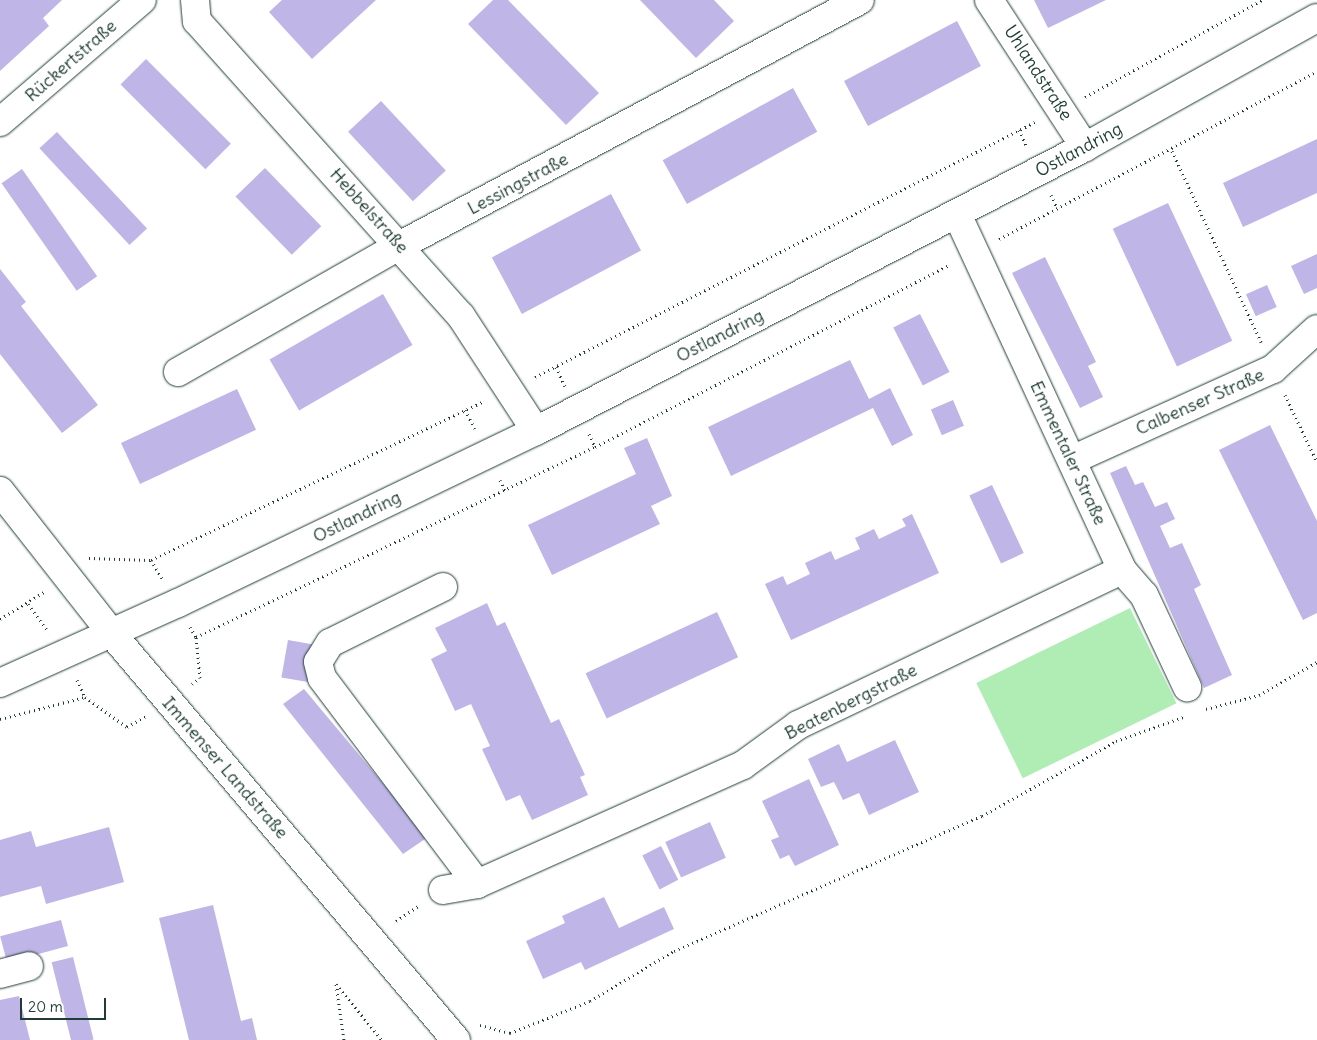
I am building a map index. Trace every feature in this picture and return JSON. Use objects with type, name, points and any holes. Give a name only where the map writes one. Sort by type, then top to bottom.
[{"type":"street","name":"Rückertstraße","points":[[0,122],[142,0]]},
{"type":"street","name":"Hebbelstraße","points":[[194,0],[197,21],[401,245],[461,316],[512,388],[536,431]]},
{"type":"street","name":"Lessingstraße","points":[[178,372],[401,245],[860,0]]},
{"type":"street","name":"Uhlandstraße","points":[[989,0],[1063,108],[1085,147]]},
{"type":"street","name":"Ostlandring","points":[[0,683],[112,634],[536,431],[1085,147],[1317,18]]},
{"type":"street","name":"Emmentaler Straße","points":[[957,214],[1122,570],[1144,595],[1193,700]]},
{"type":"street","name":"Calbenser Straße","points":[[1072,460],[1273,369],[1317,329]]},
{"type":"street","name":"Immenser Landstraße","points":[[0,491],[112,634],[456,1040]]},
{"type":"street","name":"Beatenbergstraße","points":[[443,890],[477,884],[743,765],[798,725],[1122,570]]},
{"type":"street","points":[[443,587],[330,643],[318,662],[322,678],[477,884]]},
{"type":"street","points":[[0,974],[28,966]]},
{"type":"path","points":[[0,619],[67,577],[89,558],[152,560],[512,388],[1063,108],[1262,0]]},
{"type":"path","points":[[0,719],[86,697],[126,727],[169,702],[200,678],[196,637],[595,447],[1172,151],[1317,71]]},
{"type":"path","points":[[1172,151],[1317,462]]},
{"type":"path","points":[[1193,700],[1259,695],[1317,662]]},
{"type":"path","points":[[475,1018],[481,1025],[510,1033],[590,1001],[674,950],[982,816],[1116,741],[1189,715]]},
{"type":"path","points":[[344,1040],[336,984],[382,1040]]},
{"type":"green space","points":[[1130,608],[1176,703],[1023,778],[976,683]]},
{"type":"building","points":[[0,0],[62,0],[43,18],[49,26],[0,71]]},
{"type":"building","points":[[282,0],[376,0],[312,59],[269,12]]},
{"type":"building","points":[[493,0],[508,0],[599,93],[566,125],[468,24]]},
{"type":"building","points":[[640,0],[714,0],[734,21],[696,58]]},
{"type":"building","points":[[1034,0],[1106,0],[1048,28]]},
{"type":"building","points":[[957,21],[981,66],[868,126],[844,81]]},
{"type":"building","points":[[146,59],[231,144],[205,169],[121,84]]},
{"type":"building","points":[[793,88],[817,132],[687,204],[663,160]]},
{"type":"building","points":[[381,101],[446,170],[413,201],[348,132]]},
{"type":"building","points":[[57,132],[147,229],[129,245],[39,148]]},
{"type":"building","points":[[1317,139],[1317,193],[1243,227],[1223,183]]},
{"type":"building","points":[[265,168],[321,226],[292,255],[236,196]]},
{"type":"building","points":[[22,169],[97,276],[77,291],[2,183]]},
{"type":"building","points":[[611,194],[641,251],[522,314],[492,257]]},
{"type":"building","points":[[1168,203],[1232,341],[1177,367],[1113,229]]},
{"type":"building","points":[[1317,254],[1317,288],[1304,294],[1291,266]]},
{"type":"building","points":[[1045,257],[1096,362],[1088,366],[1103,397],[1080,408],[1012,273]]},
{"type":"building","points":[[0,269],[26,302],[21,306],[98,405],[62,433],[0,354]]},
{"type":"building","points":[[1267,285],[1277,307],[1256,316],[1246,294]]},
{"type":"building","points":[[383,294],[412,345],[299,411],[270,360]]},
{"type":"building","points":[[920,314],[950,372],[923,386],[893,328]]},
{"type":"building","points":[[850,360],[869,399],[890,388],[913,435],[892,446],[873,408],[731,476],[708,427]]},
{"type":"building","points":[[237,389],[256,430],[140,484],[121,443]]},
{"type":"building","points":[[953,400],[964,426],[942,435],[931,409]]},
{"type":"building","points":[[1270,425],[1317,521],[1317,613],[1303,620],[1219,450]]},
{"type":"building","points":[[647,438],[672,496],[651,506],[660,524],[552,575],[528,525],[636,474],[624,448]]},
{"type":"building","points":[[1126,466],[1135,485],[1143,482],[1155,507],[1167,502],[1175,519],[1160,526],[1170,548],[1182,543],[1201,585],[1194,589],[1232,675],[1204,688],[1110,473]]},
{"type":"building","points":[[992,485],[1024,553],[1001,564],[969,496]]},
{"type":"building","points":[[912,514],[939,573],[791,640],[765,584],[783,576],[787,585],[810,574],[805,563],[831,551],[835,560],[860,549],[855,538],[874,529],[879,539],[906,526],[902,519]]},
{"type":"building","points":[[487,603],[497,626],[505,622],[551,723],[559,719],[585,775],[580,777],[588,795],[532,820],[520,795],[506,801],[482,749],[490,746],[471,704],[455,711],[431,659],[447,651],[435,628]]},
{"type":"building","points":[[717,612],[738,657],[607,719],[586,673]]},
{"type":"building","points":[[288,640],[315,645],[308,682],[281,677]]},
{"type":"building","points":[[304,689],[428,837],[403,854],[283,704]]},
{"type":"building","points":[[895,740],[919,792],[869,815],[859,793],[843,800],[834,782],[821,787],[808,759],[839,744],[847,762]]},
{"type":"building","points":[[809,779],[839,845],[795,866],[789,855],[780,859],[771,840],[779,837],[762,801]]},
{"type":"building","points":[[710,822],[726,858],[681,878],[665,842]]},
{"type":"building","points":[[109,827],[124,882],[46,904],[41,886],[0,897],[0,840],[31,831],[36,847]]},
{"type":"building","points":[[661,846],[678,880],[660,889],[642,856]]},
{"type":"building","points":[[604,897],[619,928],[664,907],[674,929],[585,970],[581,962],[543,979],[526,941],[565,923],[562,916]]},
{"type":"building","points":[[213,905],[241,1021],[252,1018],[257,1040],[189,1040],[159,918]]},
{"type":"building","points":[[61,920],[68,946],[7,962],[0,936]]},
{"type":"building","points":[[73,957],[94,1039],[71,1040],[52,962]]},
{"type":"building","points":[[19,996],[30,1040],[0,1040],[0,1000]]}]
